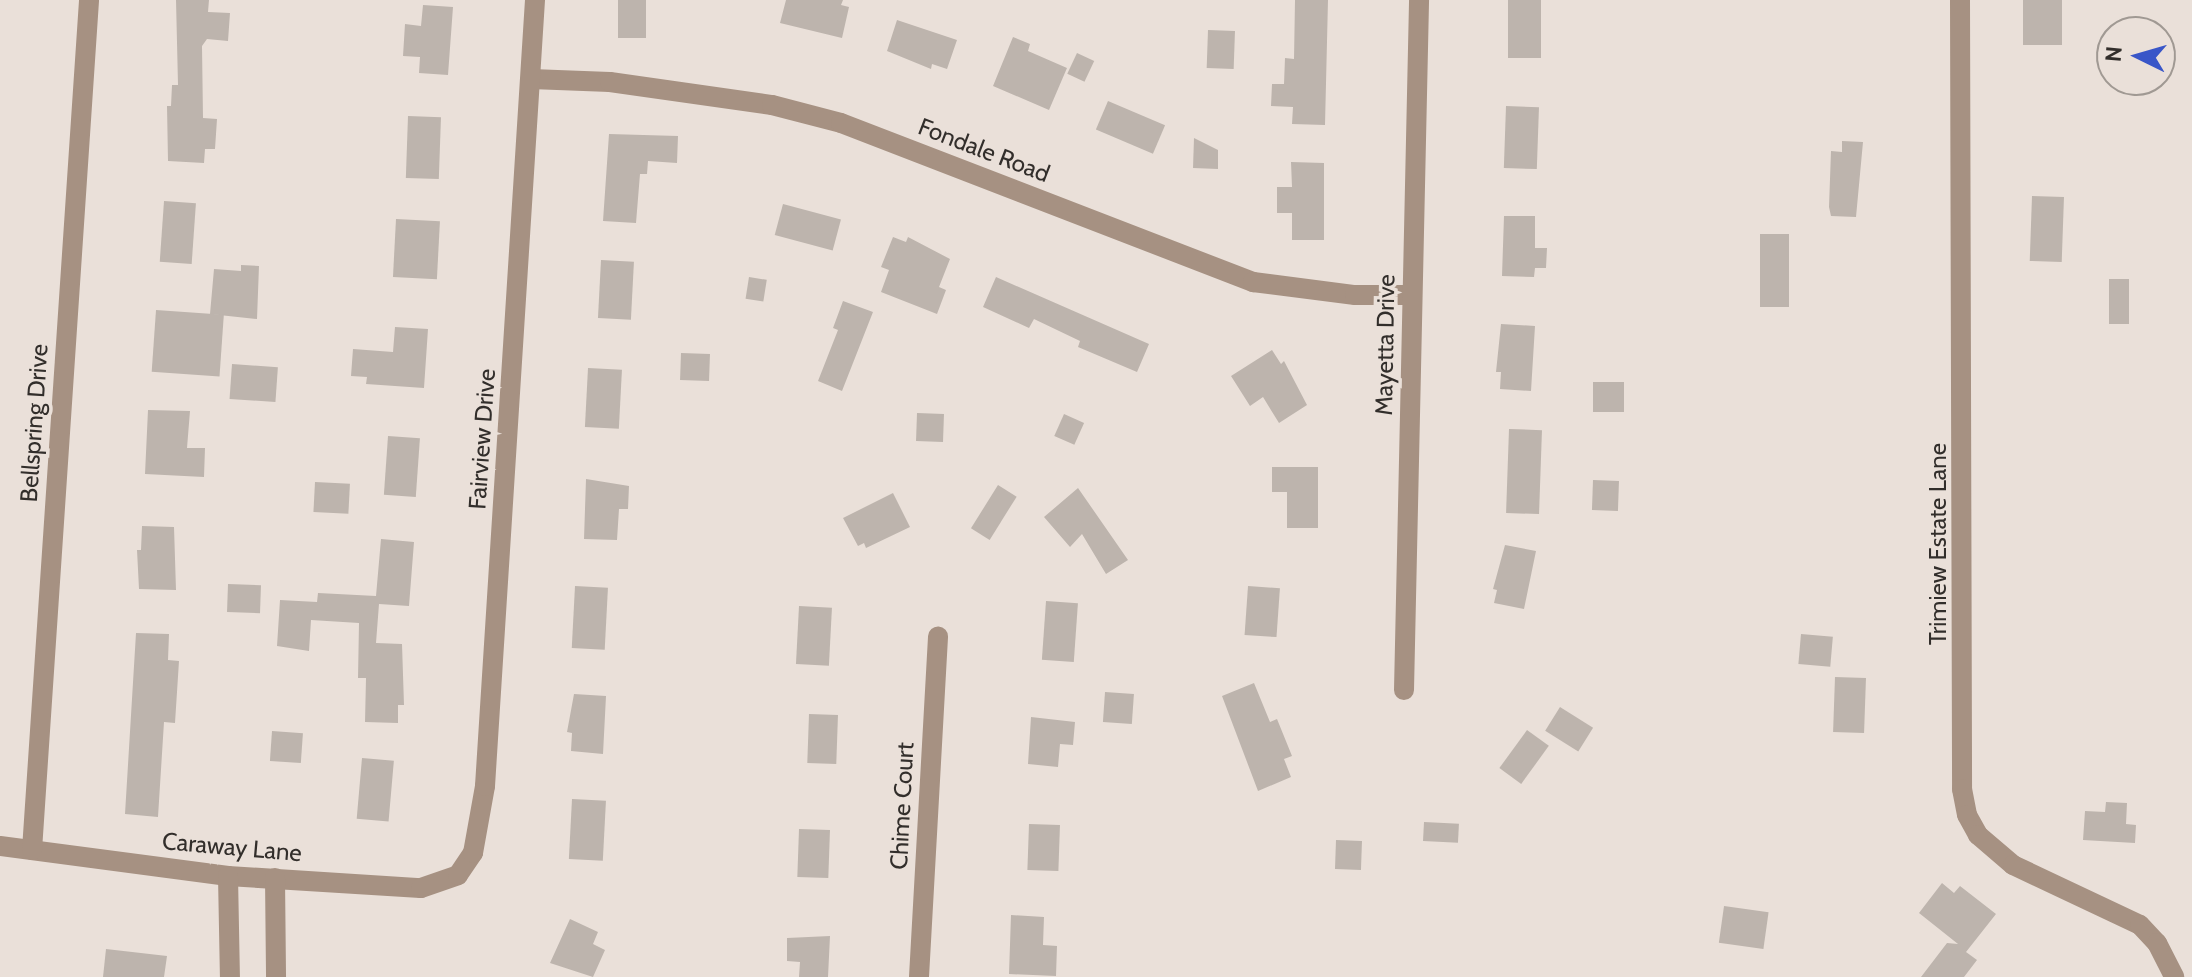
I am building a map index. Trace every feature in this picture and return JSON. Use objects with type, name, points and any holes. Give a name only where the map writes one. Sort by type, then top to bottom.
[{"type":"street","name":"Bellspring Drive","points":[[32,850],[89,0]]},
{"type":"street","name":"Fairview Drive","points":[[458,875],[473,853],[485,786],[535,0]]},
{"type":"street","name":"Mayetta Drive","points":[[1404,690],[1419,0]]},
{"type":"street","name":"Trimiew Estate Lane","points":[[1960,0],[1962,789],[1967,815],[1978,835],[2013,865],[2140,925],[2157,943],[2174,977]]},
{"type":"street","name":"Fondale Road","points":[[531,79],[626,83],[772,105],[841,123],[1253,282],[1355,295],[1412,295]]},
{"type":"street","name":"Chime Court","points":[[919,977],[938,637]]},
{"type":"street","name":"Caraway Lane","points":[[0,846],[228,876],[421,888],[458,875]]},
{"type":"street","points":[[228,876],[230,977]]},
{"type":"street","points":[[275,878],[276,977]]},
{"type":"building","points":[[176,0],[209,0],[208,12],[230,13],[228,41],[207,39],[202,46],[203,118],[217,119],[215,149],[205,149],[204,163],[168,161],[167,106],[171,106],[172,85],[178,85]]},
{"type":"building","points":[[618,0],[646,0],[646,38],[618,38]]},
{"type":"building","points":[[786,0],[843,0],[841,5],[849,7],[842,38],[780,23]]},
{"type":"building","points":[[1295,0],[1328,0],[1325,125],[1292,124],[1293,107],[1271,106],[1272,84],[1284,84],[1285,58],[1294,59]]},
{"type":"building","points":[[1508,0],[1541,0],[1541,58],[1508,58]]},
{"type":"building","points":[[2023,0],[2062,0],[2062,45],[2023,45]]},
{"type":"building","points":[[423,5],[453,7],[448,75],[419,73],[420,57],[403,56],[405,24],[421,26]]},
{"type":"building","points":[[897,20],[957,40],[947,69],[932,64],[931,69],[887,51]]},
{"type":"building","points":[[1208,30],[1235,31],[1234,69],[1207,68]]},
{"type":"building","points":[[1013,37],[1030,44],[1028,51],[1067,68],[1049,110],[993,86]]},
{"type":"building","points":[[1077,53],[1094,61],[1084,82],[1067,74]]},
{"type":"building","points":[[1108,101],[1165,125],[1153,154],[1096,130]]},
{"type":"building","points":[[1506,106],[1539,107],[1537,169],[1504,168]]},
{"type":"building","points":[[408,116],[441,117],[439,179],[406,178]]},
{"type":"building","points":[[609,134],[678,136],[677,163],[648,161],[647,174],[640,174],[636,223],[603,221]]},
{"type":"building","points":[[1194,138],[1218,150],[1218,169],[1193,168]]},
{"type":"building","points":[[1842,141],[1863,142],[1856,217],[1831,216],[1829,207],[1831,151],[1842,152]]},
{"type":"building","points":[[1291,162],[1324,163],[1324,240],[1292,240],[1292,213],[1277,213],[1277,187],[1292,187]]},
{"type":"building","points":[[2032,196],[2064,197],[2062,262],[2030,261]]},
{"type":"building","points":[[164,201],[196,203],[192,264],[160,262]]},
{"type":"building","points":[[783,204],[841,220],[833,250],[775,235]]},
{"type":"building","points":[[1504,216],[1535,216],[1535,248],[1547,248],[1546,268],[1535,268],[1534,277],[1502,276]]},
{"type":"building","points":[[396,219],[440,221],[437,279],[393,277]]},
{"type":"building","points":[[1760,234],[1789,234],[1789,307],[1760,307]]},
{"type":"building","points":[[893,237],[906,242],[908,237],[950,259],[939,287],[946,290],[937,314],[881,292],[889,270],[881,267]]},
{"type":"building","points":[[601,260],[634,262],[631,320],[598,318]]},
{"type":"building","points":[[241,265],[259,266],[257,319],[210,314],[214,269],[241,271]]},
{"type":"building","points":[[749,277],[767,280],[763,302],[746,299]]},
{"type":"building","points":[[996,277],[1149,344],[1137,372],[1078,347],[1080,341],[1034,319],[1029,328],[983,307]]},
{"type":"building","points":[[2109,279],[2129,279],[2129,324],[2109,324]]},
{"type":"building","points":[[843,301],[873,312],[842,391],[818,381],[838,330],[833,328]]},
{"type":"building","points":[[156,310],[224,315],[220,377],[152,372]]},
{"type":"building","points":[[1501,324],[1535,326],[1531,391],[1500,389],[1501,372],[1496,372]]},
{"type":"building","points":[[395,327],[428,329],[424,388],[366,384],[367,377],[351,376],[353,349],[393,352]]},
{"type":"building","points":[[1272,350],[1281,364],[1284,361],[1307,405],[1279,423],[1263,397],[1250,406],[1231,376]]},
{"type":"building","points":[[681,353],[710,354],[709,381],[680,380]]},
{"type":"building","points":[[232,364],[278,367],[275,402],[230,399]]},
{"type":"building","points":[[588,368],[622,370],[619,429],[585,427]]},
{"type":"building","points":[[1593,382],[1624,382],[1624,412],[1593,412]]},
{"type":"building","points":[[148,410],[190,411],[187,448],[205,448],[204,477],[145,474]]},
{"type":"building","points":[[917,413],[944,414],[943,442],[916,441]]},
{"type":"building","points":[[1064,414],[1084,423],[1074,445],[1054,436]]},
{"type":"building","points":[[1509,429],[1542,430],[1539,514],[1506,513]]},
{"type":"building","points":[[388,436],[420,438],[416,497],[384,495]]},
{"type":"building","points":[[1272,467],[1318,467],[1318,528],[1287,528],[1287,492],[1272,492]]},
{"type":"building","points":[[586,479],[629,486],[628,509],[619,509],[617,540],[584,539]]},
{"type":"building","points":[[1593,480],[1619,481],[1618,511],[1592,510]]},
{"type":"building","points":[[315,482],[350,484],[348,514],[313,512]]},
{"type":"building","points":[[998,485],[1017,497],[990,540],[971,528]]},
{"type":"building","points":[[1078,488],[1128,560],[1106,574],[1082,534],[1070,547],[1044,517]]},
{"type":"building","points":[[893,493],[910,527],[866,548],[864,543],[858,546],[843,518]]},
{"type":"building","points":[[142,526],[174,527],[176,590],[139,589],[137,550],[141,550]]},
{"type":"building","points":[[381,539],[414,542],[409,606],[379,604],[376,643],[402,644],[404,705],[398,705],[398,723],[365,722],[366,678],[358,678],[359,623],[311,620],[309,651],[277,646],[280,600],[317,602],[318,593],[376,596]]},
{"type":"building","points":[[1505,545],[1536,551],[1524,609],[1494,603],[1497,590],[1493,589]]},
{"type":"building","points":[[228,584],[261,585],[260,613],[227,612]]},
{"type":"building","points":[[575,586],[608,588],[605,650],[572,648]]},
{"type":"building","points":[[1248,586],[1280,588],[1277,637],[1245,635]]},
{"type":"building","points":[[1046,601],[1078,603],[1074,662],[1042,660]]},
{"type":"building","points":[[799,606],[832,608],[829,666],[796,664]]},
{"type":"building","points":[[136,633],[169,634],[168,660],[179,661],[175,723],[164,722],[158,817],[125,814]]},
{"type":"building","points":[[1801,634],[1833,637],[1830,667],[1798,664]]},
{"type":"building","points":[[1835,677],[1866,678],[1864,733],[1833,732]]},
{"type":"building","points":[[1254,683],[1270,722],[1277,719],[1292,756],[1284,759],[1291,777],[1258,791],[1222,696]]},
{"type":"building","points":[[1105,692],[1134,694],[1132,724],[1103,722]]},
{"type":"building","points":[[574,694],[606,696],[603,754],[571,751],[572,733],[567,732]]},
{"type":"building","points":[[1560,707],[1593,728],[1578,751],[1545,731]]},
{"type":"building","points":[[809,714],[838,715],[836,764],[807,763]]},
{"type":"building","points":[[1031,717],[1075,722],[1073,745],[1060,744],[1058,767],[1028,764]]},
{"type":"building","points":[[1527,730],[1549,746],[1521,784],[1499,768]]},
{"type":"building","points":[[272,731],[303,733],[301,763],[270,761]]},
{"type":"building","points":[[362,758],[394,761],[389,822],[357,819]]},
{"type":"building","points":[[572,799],[606,801],[603,861],[569,859]]},
{"type":"building","points":[[2106,802],[2127,803],[2126,824],[2136,825],[2135,843],[2083,840],[2085,811],[2105,812]]},
{"type":"building","points":[[1424,822],[1459,824],[1458,843],[1423,841]]},
{"type":"building","points":[[1029,824],[1060,825],[1058,871],[1027,870]]},
{"type":"building","points":[[799,829],[830,830],[828,878],[797,877]]},
{"type":"building","points":[[1336,840],[1362,841],[1361,870],[1335,869]]},
{"type":"building","points":[[1942,883],[1954,893],[1960,886],[1996,914],[1966,952],[1977,960],[1964,977],[1921,977],[1947,943],[1958,944],[1919,913]]},
{"type":"building","points":[[1724,906],[1769,912],[1763,949],[1719,943]]},
{"type":"building","points":[[1011,915],[1044,917],[1043,945],[1057,946],[1056,976],[1009,974]]},
{"type":"building","points":[[570,919],[598,932],[593,944],[605,950],[593,977],[550,963]]},
{"type":"building","points":[[830,936],[828,977],[799,977],[800,962],[787,961],[787,938]]},
{"type":"building","points":[[106,949],[167,956],[164,977],[103,977]]}]
